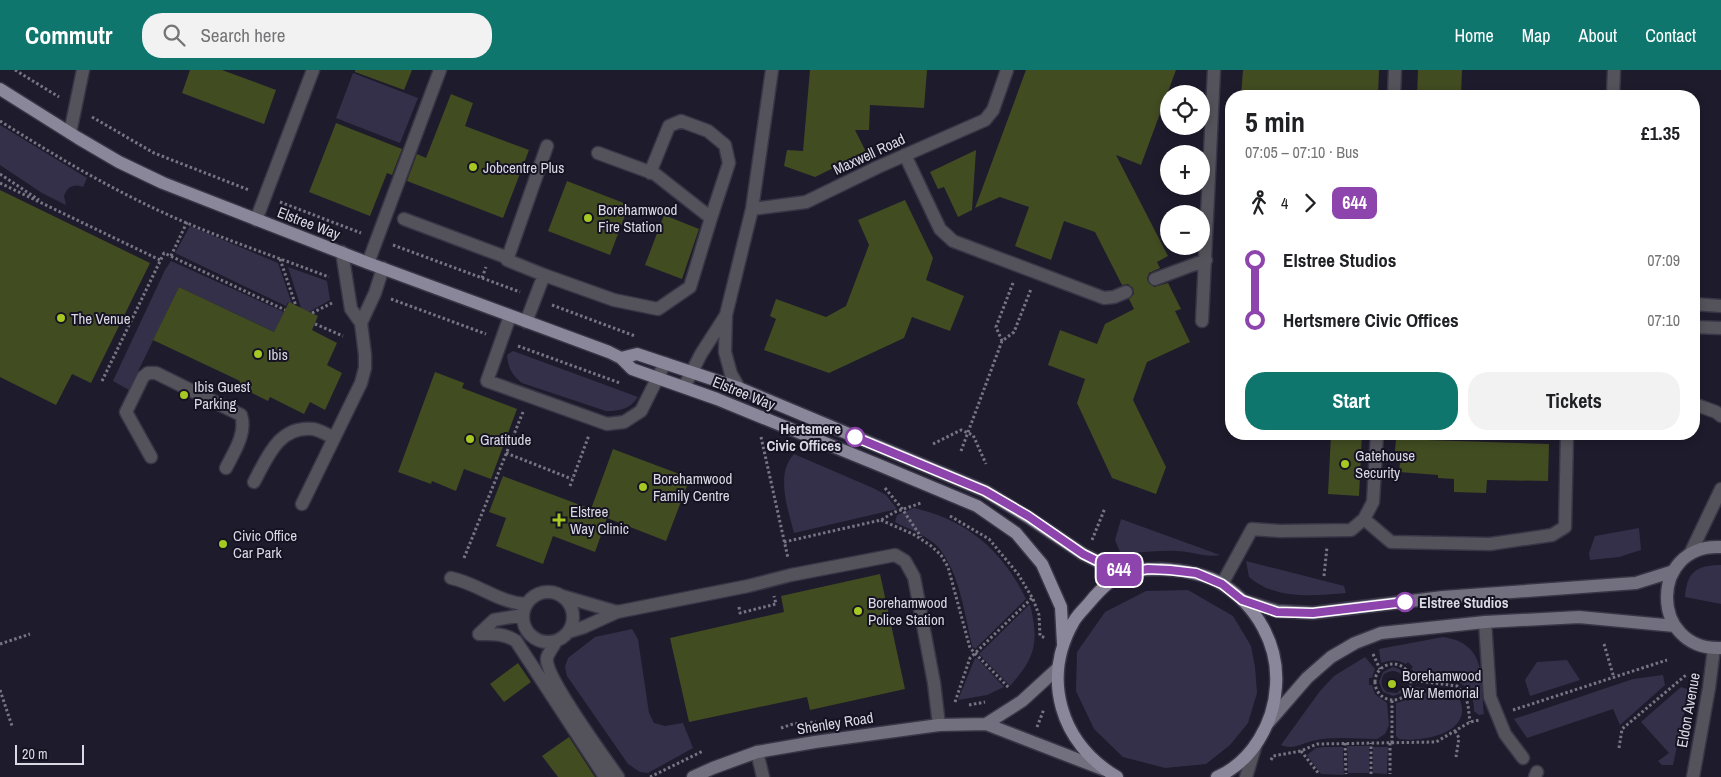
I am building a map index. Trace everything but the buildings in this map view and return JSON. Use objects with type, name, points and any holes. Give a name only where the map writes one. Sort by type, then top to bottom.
[{"type":"main road","name":"Elstree Way","points":[[0,89],[119,162],[163,183],[368,263],[621,358],[632,369],[684,387],[977,506],[1016,533],[1042,564],[1061,607],[1063,644]]},
{"type":"main road","name":"Elstree Way","points":[[621,358],[637,354],[739,388],[985,491],[1028,516],[1083,554],[1126,573]]},
{"type":"main road","points":[[1717,648],[1702,646],[1692,642],[1675,626],[1668,612],[1666,597],[1668,581],[1681,561],[1701,549],[1721,547]]},
{"type":"main road","points":[[1111,774],[1083,750],[1067,724],[1059,699],[1057,669],[1063,644],[1075,619],[1094,597],[1126,573],[1148,569],[1196,573],[1222,584],[1242,600],[1260,622],[1272,647],[1277,675],[1275,700],[1268,724]]},
{"type":"main road","points":[[1242,600],[1277,612],[1313,613],[1443,597],[1636,583],[1674,571]]},
{"type":"main road","points":[[1217,777],[1240,762],[1256,744],[1268,724],[1307,678],[1331,657],[1355,643],[1381,633],[1485,622],[1579,617],[1675,626]]},
{"type":"main road","points":[[986,724],[1022,702],[1057,669]]},
{"type":"main road","name":"Shenley Road","points":[[693,777],[756,752],[939,725],[986,724],[1111,774]]},
{"type":"street","points":[[70,133],[83,70]]},
{"type":"street","points":[[256,220],[313,70]]},
{"type":"street","points":[[368,263],[440,70]]},
{"type":"street","points":[[739,388],[731,374],[725,352],[726,315],[752,209],[772,70]]},
{"type":"street","name":"Maxwell Road","points":[[752,209],[806,202],[985,120],[993,110],[1007,70]]},
{"type":"street","points":[[1202,320],[1214,70]]},
{"type":"street","points":[[1394,90],[1395,70]]},
{"type":"street","points":[[1612,90],[1614,70]]},
{"type":"street","points":[[404,219],[508,258],[507,260],[544,275],[614,300],[658,309],[690,287],[729,163],[725,145],[708,131],[681,121],[669,126],[650,173]]},
{"type":"street","points":[[508,258],[547,146]]},
{"type":"street","points":[[598,153],[655,174],[711,218]]},
{"type":"street","points":[[905,155],[940,229],[952,241],[1104,298],[1114,297],[1126,292]]},
{"type":"street","points":[[302,504],[361,383],[365,368],[361,323],[351,309],[342,252]]},
{"type":"street","points":[[1155,280],[1206,260]]},
{"type":"street","points":[[361,323],[375,293],[383,268]]},
{"type":"street","points":[[526,322],[544,275]]},
{"type":"street","points":[[1700,304],[1721,306]]},
{"type":"street","points":[[684,387],[701,354],[726,315]]},
{"type":"street","points":[[510,316],[487,381],[607,424],[624,422],[641,411],[665,363]]},
{"type":"street","points":[[1700,327],[1721,328]]},
{"type":"street","points":[[151,458],[126,412],[143,377],[148,373],[156,373],[241,415],[244,423],[242,433],[226,468]]},
{"type":"street","points":[[1700,406],[1716,412],[1721,416]]},
{"type":"street","points":[[254,482],[270,452],[281,438],[297,430],[314,429],[334,438]]},
{"type":"street","points":[[1222,584],[1252,529],[1280,531],[1350,530],[1364,519],[1373,502],[1377,440]]},
{"type":"street","points":[[1364,519],[1391,542],[1490,544],[1552,535],[1565,527],[1567,440]]},
{"type":"street","points":[[1690,554],[1721,489]]},
{"type":"street","points":[[568,632],[584,627],[616,612],[895,555],[905,561],[914,577],[934,683],[939,725]]},
{"type":"street","points":[[450,578],[464,580],[524,610]]},
{"type":"street","points":[[605,777],[516,641],[499,634],[479,634],[494,620],[524,610],[538,594],[546,592],[616,612]]},
{"type":"street","points":[[524,610],[525,627],[529,634],[541,642],[549,643],[556,641],[563,638],[572,626],[572,609],[562,596]]},
{"type":"street","points":[[1485,622],[1490,697],[1505,734],[1523,758]]},
{"type":"street","points":[[516,641],[529,634]]},
{"type":"street","points":[[556,641],[547,658],[548,669],[618,777]]},
{"type":"street","name":"Eldon Avenue","points":[[1693,777],[1717,648]]},
{"type":"street","points":[[1246,777],[1256,744]]},
{"type":"street","points":[[756,752],[763,777]]},
{"type":"path","points":[[15,70],[154,153],[639,338]]},
{"type":"path","points":[[0,121],[65,162],[143,203],[187,222],[336,279]]},
{"type":"path","points":[[0,174],[50,207]]},
{"type":"path","points":[[0,183],[160,260]]},
{"type":"path","points":[[171,256],[187,222]]},
{"type":"path","points":[[102,381],[164,253],[285,310]]},
{"type":"path","points":[[280,258],[296,306]]},
{"type":"path","points":[[1002,341],[996,327],[1019,266]]},
{"type":"path","points":[[962,451],[1002,341],[1014,332],[1037,272]]},
{"type":"path","points":[[393,300],[650,394]]},
{"type":"path","points":[[312,313],[332,303]]},
{"type":"path","points":[[315,324],[343,336]]},
{"type":"path","points":[[464,558],[530,396]]},
{"type":"path","points":[[570,486],[595,420]]},
{"type":"path","points":[[933,444],[961,430],[973,435],[986,464]]},
{"type":"path","points":[[752,433],[770,440]]},
{"type":"path","points":[[761,437],[791,575]]},
{"type":"path","points":[[506,453],[572,479]]},
{"type":"path","points":[[890,488],[882,485],[903,510],[923,540]]},
{"type":"path","points":[[914,499],[928,506]]},
{"type":"path","points":[[784,542],[880,520],[922,503]]},
{"type":"path","points":[[1092,540],[1105,508]]},
{"type":"path","points":[[942,512],[989,539],[1018,574],[1032,598],[1039,615],[1040,636]]},
{"type":"path","points":[[880,520],[923,540],[941,555],[948,567],[970,648],[1010,689]]},
{"type":"path","points":[[1324,576],[1329,531]]},
{"type":"path","points":[[954,707],[970,658],[1032,598]]},
{"type":"path","points":[[0,644],[30,634]]},
{"type":"path","points":[[1604,644],[1614,678]]},
{"type":"path","points":[[1372,652],[1380,669]]},
{"type":"path","points":[[1513,711],[1667,660]]},
{"type":"path","points":[[1390,664],[1396,664],[1406,669],[1411,680],[1411,686],[1404,696],[1392,700],[1382,697],[1376,689],[1375,678],[1380,669],[1390,664]]},
{"type":"path","points":[[1619,748],[1622,729],[1686,675]]},
{"type":"path","points":[[1411,680],[1457,686],[1465,695],[1470,722]]},
{"type":"path","points":[[0,690],[12,726]]},
{"type":"path","points":[[1390,774],[1392,700]]},
{"type":"path","points":[[1269,764],[1273,756],[1301,751],[1317,744],[1436,742],[1470,722],[1486,719]]},
{"type":"path","points":[[1456,730],[1459,738],[1456,757]]},
{"type":"path","points":[[1345,743],[1346,774]]},
{"type":"path","points":[[1371,743],[1371,774]]},
{"type":"path","points":[[1301,751],[1319,774]]},
{"type":"shaded area","points":[[353,73],[418,98],[400,143],[336,118]]},
{"type":"shaded area","points":[[0,125],[87,178],[83,187],[74,186],[67,190],[64,196],[66,205],[42,193],[0,165]]},
{"type":"shaded area","points":[[190,226],[278,263],[292,304],[288,302],[286,306],[175,253]]},
{"type":"shaded area","points":[[171,261],[284,312],[274,332],[179,287],[129,390],[113,381]]},
{"type":"shaded area","points":[[288,267],[327,281],[330,300],[309,312],[301,308]]},
{"type":"shaded area","points":[[513,351],[638,397],[632,404],[624,408],[606,411],[522,383],[513,374],[508,364],[507,355]]},
{"type":"shaded area","points":[[794,454],[873,488],[886,495],[897,509],[794,533],[786,503],[784,481],[788,462]]},
{"type":"shaded area","points":[[914,508],[933,513],[951,521],[967,529],[981,540],[1006,566],[1026,599],[975,649],[972,646],[964,607],[956,581],[945,557],[929,539],[895,522],[897,515]]},
{"type":"shaded area","points":[[1121,519],[1220,555],[1209,556],[1176,551],[1120,552],[1115,540]]},
{"type":"shaded area","points":[[1639,528],[1641,550],[1619,557],[1590,560],[1589,553],[1595,536]]},
{"type":"shaded area","points":[[1246,561],[1344,586],[1346,593],[1295,595],[1271,590],[1249,577]]},
{"type":"shaded area","points":[[1721,565],[1721,604],[1685,597],[1688,582],[1694,572],[1703,567]]},
{"type":"shaded area","points":[[1188,590],[1233,616],[1251,646],[1257,693],[1248,723],[1230,745],[1206,764],[1165,768],[1123,757],[1094,729],[1076,691],[1077,652],[1105,612],[1146,591]]},
{"type":"shaded area","points":[[1030,604],[1034,629],[1033,648],[1019,676],[1010,686],[979,654]]},
{"type":"shaded area","points":[[632,629],[638,639],[649,713],[654,723],[665,726],[683,723],[693,748],[648,773],[640,772],[628,764],[567,676],[565,667],[568,658],[595,637]]},
{"type":"shaded area","points":[[1443,637],[1468,647],[1475,655],[1481,676],[1484,714],[1479,715],[1474,711],[1473,699],[1469,691],[1455,680],[1416,673],[1411,669],[1413,667],[1408,662],[1406,664],[1394,660],[1381,663],[1379,649]]},
{"type":"shaded area","points":[[1365,657],[1375,669],[1372,678],[1369,678],[1369,685],[1372,685],[1375,694],[1387,703],[1389,725],[1385,734],[1377,739],[1328,739],[1312,741],[1293,747],[1281,745],[1320,691],[1334,676]]},
{"type":"shaded area","points":[[975,658],[1004,687],[987,695],[958,700]]},
{"type":"shaded area","points":[[1567,660],[1580,680],[1530,696],[1525,680],[1537,662]]},
{"type":"shaded area","points":[[1393,667],[1399,669],[1406,676],[1404,677],[1395,671],[1387,672],[1382,679],[1383,688],[1387,692],[1397,693],[1404,686],[1406,687],[1402,693],[1393,696],[1383,692],[1379,682],[1383,672]]},
{"type":"shaded area","points":[[1663,675],[1665,685],[1620,725],[1613,709],[1527,738],[1514,719],[1633,679]]},
{"type":"shaded area","points":[[1414,687],[1456,692],[1461,703],[1462,714],[1458,723],[1441,734],[1430,737],[1408,740],[1399,739],[1396,736],[1396,703],[1408,701],[1413,696],[1411,694]]},
{"type":"shaded area","points":[[1681,687],[1687,689],[1688,695],[1673,765],[1662,765],[1658,761],[1669,753],[1641,722]]},
{"type":"shaded area","points":[[1347,746],[1369,746],[1369,773],[1348,773]]},
{"type":"shaded area","points":[[1343,747],[1344,775],[1321,774],[1307,755],[1316,748]]},
{"type":"shaded area","points":[[1373,747],[1388,747],[1387,774],[1373,773]]},
{"type":"bus line","name":"644","points":[[855,437],[985,491],[1028,516],[1083,554],[1126,573],[1148,569],[1196,573],[1222,584],[1242,600],[1277,612],[1313,613],[1405,602]]},
{"type":"place","name":"Jobcentre Plus","points":[[473,167]]},
{"type":"place","name":"Borehamwood Fire Station","points":[[588,218]]},
{"type":"place","name":"The Venue","points":[[61,318]]},
{"type":"place","name":"Ibis","points":[[258,354]]},
{"type":"place","name":"Ibis Guest Parking","points":[[184,395]]},
{"type":"place","name":"Hertsmere Civic Offices","points":[[855,437]]},
{"type":"place","name":"Gratitude","points":[[470,439]]},
{"type":"place","name":"Gatehouse Security","points":[[1345,464]]},
{"type":"place","name":"Borehamwood Family Centre","points":[[643,487]]},
{"type":"place","name":"Elstree Way Clinic","points":[[559,520]]},
{"type":"place","name":"Civic Office Car Park","points":[[223,544]]},
{"type":"place","name":"Elstree Studios","points":[[1405,602]]},
{"type":"place","name":"Borehamwood Police Station","points":[[858,611]]},
{"type":"place","name":"Borehamwood War Memorial","points":[[1392,684]]}]
